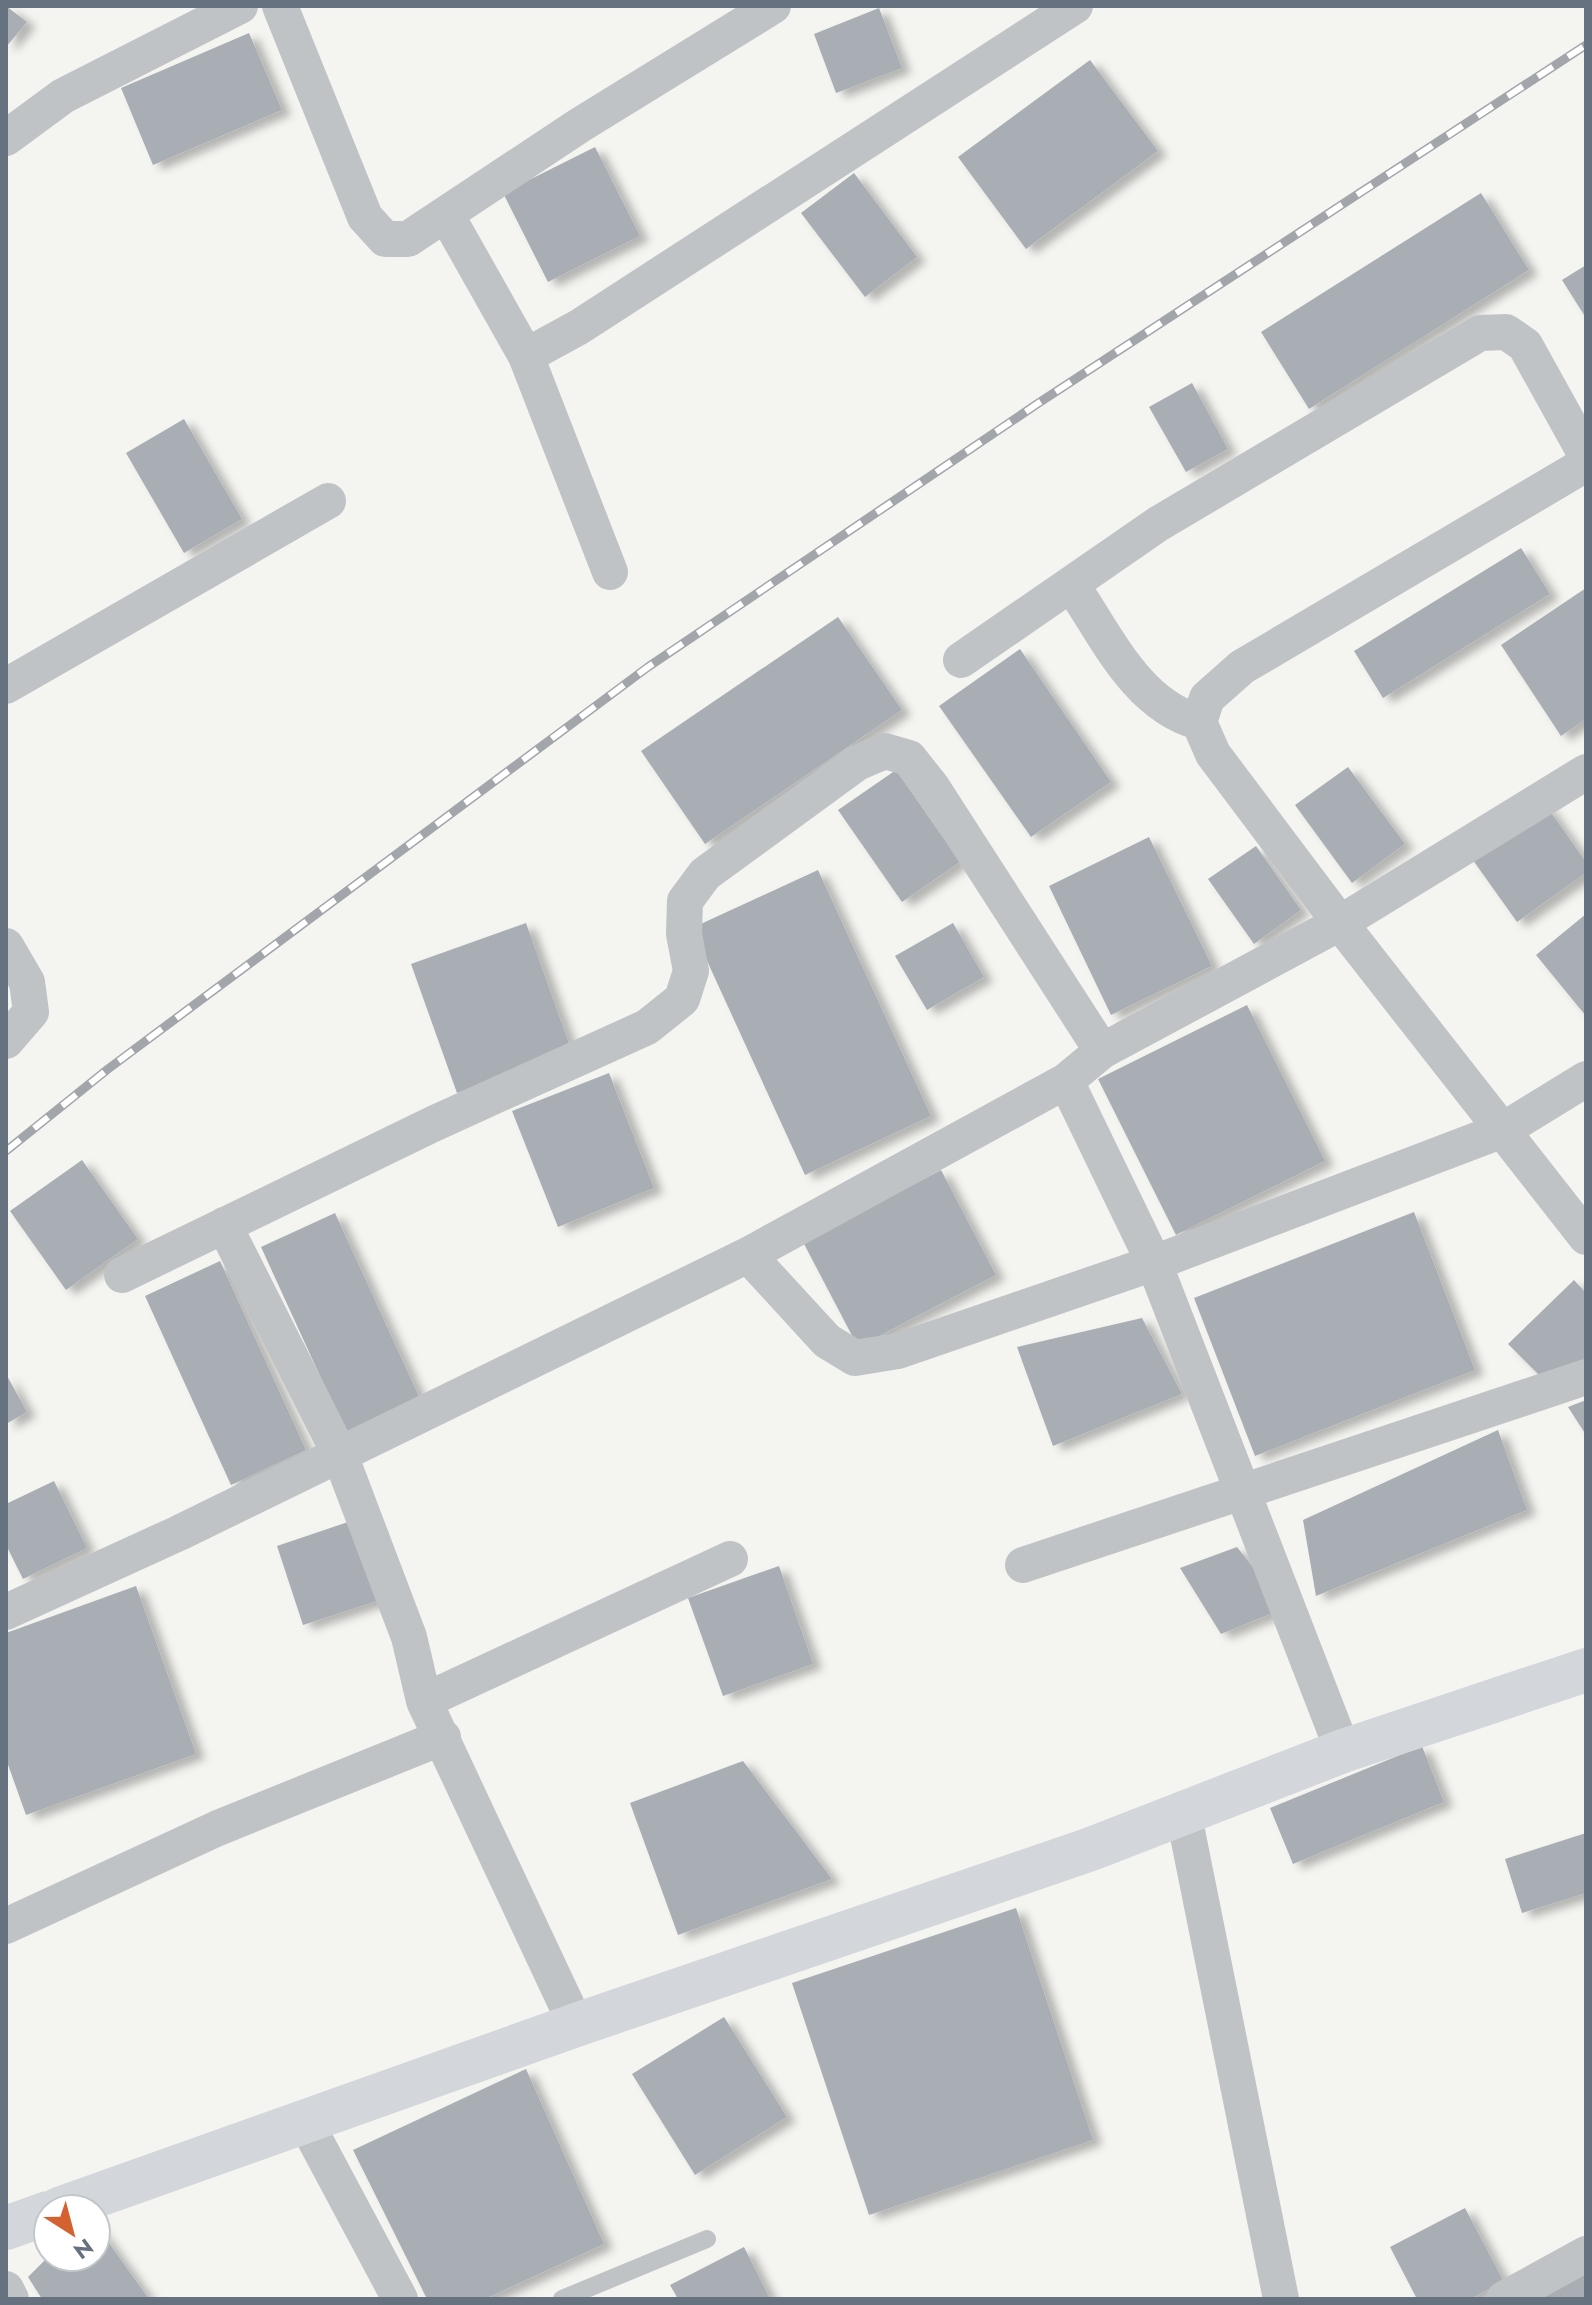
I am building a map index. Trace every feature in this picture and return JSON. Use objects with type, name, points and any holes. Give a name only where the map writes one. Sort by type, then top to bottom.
[{"type":"street","points":[[6,138],[63,96],[240,6]]},
{"type":"street","points":[[280,6],[365,217],[385,239],[408,239],[447,216],[580,125],[773,6]]},
{"type":"street","points":[[526,356],[579,327],[1075,6]]},
{"type":"street","points":[[447,216],[526,356],[610,572]]},
{"type":"street","points":[[961,660],[1158,524],[1480,333],[1506,332],[1525,345],[1586,455]]},
{"type":"street","points":[[1586,464],[1242,667],[1207,698],[1199,722],[1213,754],[1340,923],[1586,1237]]},
{"type":"street","points":[[6,686],[328,501]]},
{"type":"street","points":[[1071,584],[1142,688],[1169,711],[1199,722]]},
{"type":"street","points":[[122,1275],[433,1124],[647,1027],[682,999],[691,971],[684,934],[685,901],[705,874],[857,763],[885,751],[909,758],[932,787],[1102,1051]]},
{"type":"street","points":[[6,1612],[340,1455],[748,1255],[1066,1081],[1102,1051],[1340,923],[1586,772]]},
{"type":"street","points":[[6,946],[27,982],[31,1012],[6,1041]]},
{"type":"street","points":[[748,1255],[827,1341],[855,1358],[898,1351],[1154,1263],[1503,1130],[1586,1079]]},
{"type":"street","points":[[1066,1081],[1154,1263],[1343,1751]]},
{"type":"street","points":[[224,1225],[340,1455],[409,1637],[424,1701],[576,2025]]},
{"type":"street","points":[[1023,1565],[1244,1494],[1529,1393],[1586,1377]]},
{"type":"street","points":[[424,1701],[730,1559]]},
{"type":"street","points":[[104,2193],[576,2025],[1091,1849],[1343,1751],[1586,1670]]},
{"type":"street","points":[[6,1926],[218,1828],[443,1737]]},
{"type":"street","points":[[1183,1811],[1281,2299]]},
{"type":"street","points":[[305,2121],[400,2299]]},
{"type":"street","points":[[6,2228],[32,2219]]},
{"type":"street","points":[[1504,2299],[1586,2254]]},
{"type":"street","points":[[6,2289],[11,2299]]},
{"type":"lane","points":[[562,2299],[707,2239]]},
{"type":"building","points":[[6,6],[27,22],[6,47]]},
{"type":"building","points":[[879,8],[902,68],[836,93],[814,34]]},
{"type":"building","points":[[249,33],[282,110],[153,165],[121,88]]},
{"type":"building","points":[[1090,60],[1158,151],[1026,249],[958,157]]},
{"type":"building","points":[[595,147],[640,236],[548,282],[503,193]]},
{"type":"building","points":[[854,173],[917,257],[865,297],[801,213]]},
{"type":"building","points":[[1481,193],[1529,270],[1309,409],[1261,332]]},
{"type":"building","points":[[1586,265],[1586,318],[1562,280]]},
{"type":"building","points":[[1192,383],[1228,449],[1186,472],[1149,407]]},
{"type":"building","points":[[184,419],[242,519],[184,553],[126,453]]},
{"type":"building","points":[[1521,548],[1550,594],[1383,698],[1354,651]]},
{"type":"building","points":[[1586,588],[1586,719],[1561,736],[1501,645]]},
{"type":"building","points":[[838,617],[902,710],[705,844],[641,751]]},
{"type":"building","points":[[1020,649],[1111,782],[1031,837],[939,706]]},
{"type":"building","points":[[1348,767],[1405,844],[1352,883],[1295,805]]},
{"type":"building","points":[[896,770],[960,862],[902,902],[838,810]]},
{"type":"building","points":[[1545,804],[1586,862],[1586,873],[1517,922],[1470,856]]},
{"type":"building","points":[[1149,837],[1212,966],[1111,1015],[1049,886]]},
{"type":"building","points":[[1256,846],[1301,910],[1254,944],[1208,879]]},
{"type":"building","points":[[818,870],[931,1116],[805,1175],[692,928]]},
{"type":"building","points":[[1586,914],[1586,1016],[1536,955]]},
{"type":"building","points":[[526,923],[572,1052],[457,1093],[411,964]]},
{"type":"building","points":[[953,923],[984,977],[927,1010],[895,956]]},
{"type":"building","points":[[1247,1005],[1325,1161],[1176,1235],[1098,1079]]},
{"type":"building","points":[[609,1073],[654,1188],[558,1227],[512,1111]]},
{"type":"building","points":[[82,1160],[138,1239],[66,1290],[10,1211]]},
{"type":"building","points":[[941,1170],[996,1275],[858,1347],[803,1242]]},
{"type":"building","points":[[1414,1212],[1475,1370],[1255,1456],[1194,1298]]},
{"type":"building","points":[[335,1213],[421,1401],[347,1435],[261,1247]]},
{"type":"building","points":[[220,1261],[306,1450],[231,1485],[145,1296]]},
{"type":"building","points":[[1574,1280],[1586,1293],[1586,1359],[1545,1381],[1508,1344]]},
{"type":"building","points":[[1142,1318],[1182,1394],[1053,1446],[1017,1347]]},
{"type":"building","points":[[6,1374],[27,1412],[6,1424]]},
{"type":"building","points":[[1586,1400],[1586,1435],[1568,1407]]},
{"type":"building","points":[[1498,1430],[1527,1510],[1316,1596],[1303,1520]]},
{"type":"building","points":[[54,1481],[87,1548],[23,1579],[6,1545],[6,1504]]},
{"type":"building","points":[[354,1520],[380,1600],[303,1625],[277,1546]]},
{"type":"building","points":[[1237,1547],[1285,1608],[1221,1634],[1180,1568]]},
{"type":"building","points":[[779,1566],[813,1664],[723,1696],[688,1598]]},
{"type":"building","points":[[136,1586],[196,1754],[26,1815],[6,1759],[6,1633]]},
{"type":"building","points":[[1422,1746],[1444,1802],[1293,1864],[1270,1808]]},
{"type":"building","points":[[743,1761],[832,1879],[678,1935],[630,1803]]},
{"type":"building","points":[[1586,1833],[1586,1893],[1522,1913],[1505,1859]]},
{"type":"building","points":[[1016,1908],[1093,2140],[869,2215],[792,1983]]},
{"type":"building","points":[[724,2017],[787,2117],[695,2175],[632,2074]]},
{"type":"building","points":[[526,2069],[604,2244],[485,2299],[427,2299],[353,2150]]},
{"type":"building","points":[[1465,2208],[1504,2282],[1470,2299],[1417,2299],[1390,2247]]},
{"type":"building","points":[[112,2247],[149,2299],[42,2299],[28,2277],[32,2273],[112,2273]]},
{"type":"building","points":[[744,2247],[770,2299],[678,2299],[670,2285]]},
{"type":"building","points":[[1586,2271],[1586,2299],[1539,2299]]},
{"type":"railway","points":[[6,1151],[108,1069],[648,667],[1037,404],[1586,45]]}]
